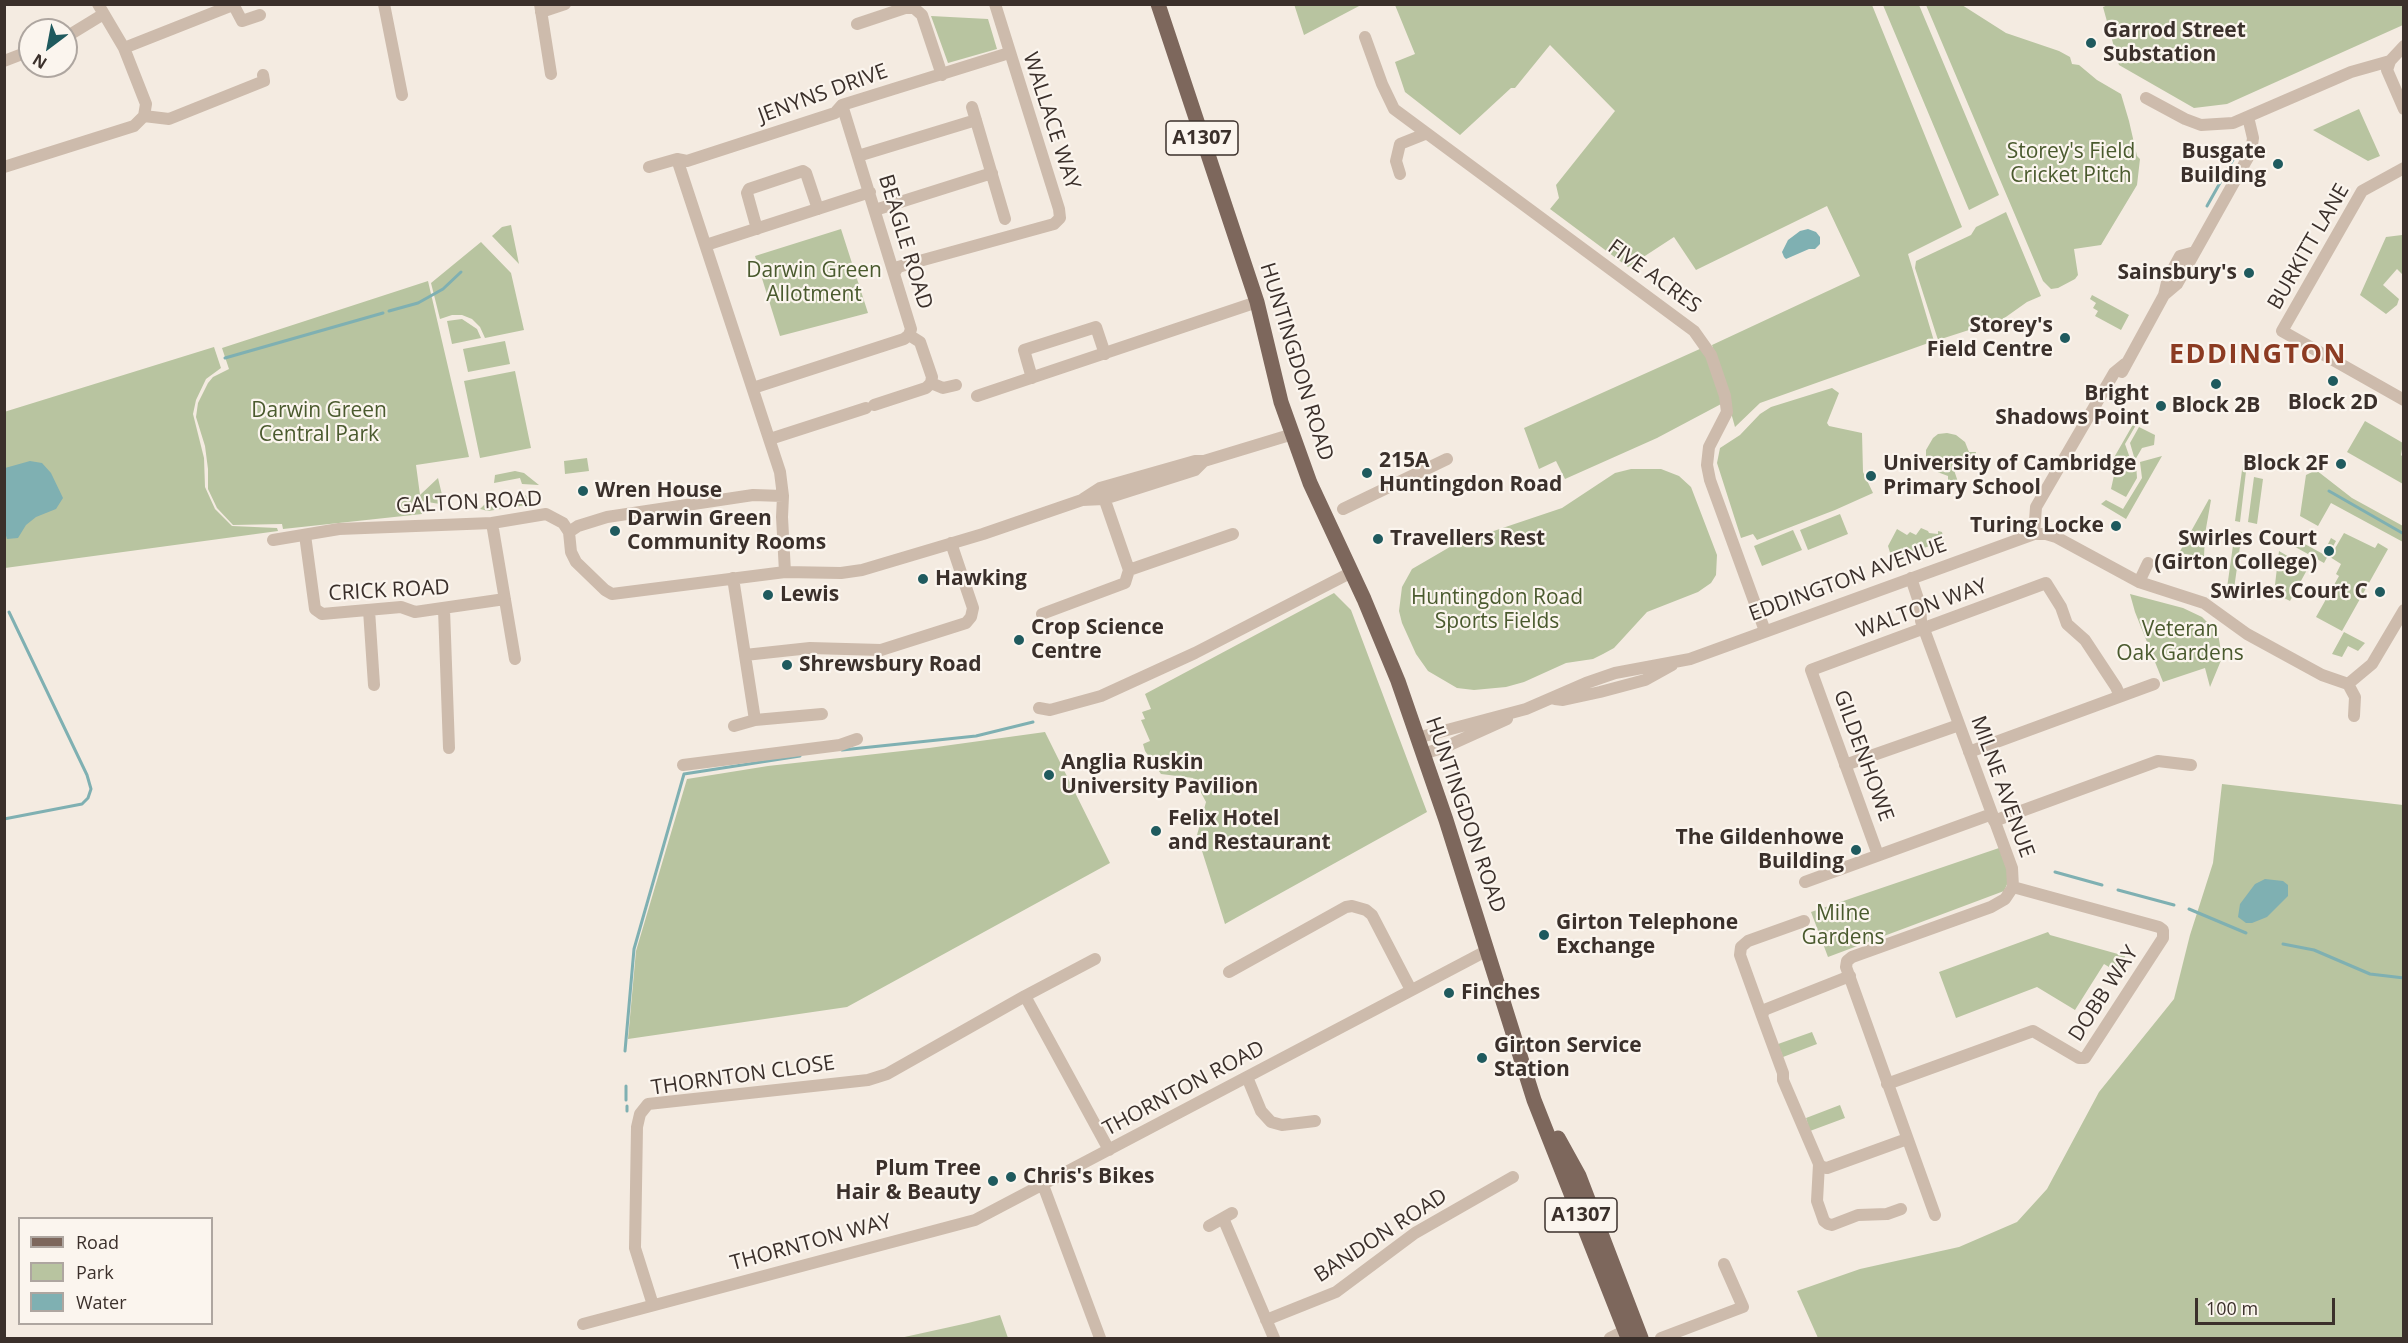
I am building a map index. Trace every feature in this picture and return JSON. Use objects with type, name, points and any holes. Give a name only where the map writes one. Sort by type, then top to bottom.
[{"type":"main road","name":"HUNTINGDON ROAD","points":[[1158,4],[1257,302],[1277,388],[1310,483],[1352,572],[1398,681],[1488,950],[1534,1100],[1578,1176],[1633,1333]]},
{"type":"street","points":[[384,4],[402,95]]},
{"type":"street","points":[[551,74],[540,8],[565,4]]},
{"type":"street","name":"WALLACE WAY","points":[[895,272],[897,267],[1054,224],[1060,218],[995,4]]},
{"type":"street","points":[[124,48],[233,5],[242,21],[260,15]]},
{"type":"street","points":[[857,24],[905,8],[914,8],[922,15],[942,75]]},
{"type":"street","points":[[4,167],[134,126],[144,116],[146,104],[124,48],[100,10],[78,27]]},
{"type":"street","name":"FIVE ACRES","points":[[1365,37],[1394,109],[1694,331],[1711,355],[1725,396],[1726,412],[1709,447],[1707,465],[1710,480],[1765,631]]},
{"type":"street","points":[[2403,46],[2390,61],[2387,70],[2403,109]]},
{"type":"street","name":"JENYNS DRIVE","points":[[650,167],[677,159],[687,161],[741,144],[835,113],[842,105],[1009,53]]},
{"type":"street","points":[[2146,98],[2200,125],[2233,123],[2351,72],[2390,61]]},
{"type":"street","points":[[144,116],[169,119],[264,81],[263,75]]},
{"type":"street","name":"BEAGLE ROAD","points":[[753,388],[904,339],[909,335],[911,329],[842,105]]},
{"type":"street","points":[[972,107],[1005,219]]},
{"type":"street","points":[[2248,117],[2253,138],[2251,152],[2178,284],[2164,295],[2125,364],[2114,373],[2036,507],[2034,534],[2056,537],[2139,582],[2204,603],[2247,634],[2322,675],[2348,684],[2355,697],[2354,716]]},
{"type":"street","points":[[858,156],[976,120]]},
{"type":"street","points":[[1400,174],[1396,161],[1400,144],[1425,134]]},
{"type":"street","points":[[677,159],[780,472],[785,572]]},
{"type":"street","name":"BURKITT LANE","points":[[2403,168],[2362,191],[2282,331],[2403,400]]},
{"type":"street","points":[[757,229],[747,193],[749,189],[803,171],[806,173],[818,209]]},
{"type":"street","points":[[875,210],[992,173]]},
{"type":"street","points":[[706,245],[870,192]]},
{"type":"street","points":[[977,396],[1257,302]]},
{"type":"street","points":[[1032,378],[1024,350],[1096,327],[1105,354]]},
{"type":"street","points":[[909,335],[920,342],[932,383]]},
{"type":"street","points":[[771,439],[926,388],[932,383]]},
{"type":"street","points":[[932,383],[943,388],[956,385]]},
{"type":"street","points":[[783,496],[753,495],[607,517],[578,526],[569,532],[572,552],[576,562],[612,594],[785,572],[841,573],[862,570],[1082,500],[1195,460],[1204,461],[1293,434]]},
{"type":"street","points":[[1343,510],[1447,459]]},
{"type":"street","points":[[1042,614],[1125,583],[1129,570],[1102,493]]},
{"type":"street","name":"GALTON ROAD","points":[[273,540],[339,529],[492,523],[546,514],[563,523],[569,532]]},
{"type":"street","points":[[492,523],[515,659]]},
{"type":"street","points":[[1129,570],[1233,534]]},
{"type":"street","name":"EDDINGTON AVENUE","points":[[1417,738],[1526,709],[1552,699],[1563,700],[1645,680],[1676,663],[2034,534]]},
{"type":"street","name":"CRICK ROAD","points":[[305,535],[315,609],[318,613],[401,607],[415,612],[505,599]]},
{"type":"street","points":[[745,655],[810,648],[881,650],[966,623],[971,617],[973,608],[951,543]]},
{"type":"street","points":[[2139,582],[2148,563]]},
{"type":"street","points":[[1039,708],[1050,710],[1101,696],[1195,653],[1352,572]]},
{"type":"street","points":[[733,578],[755,720]]},
{"type":"street","name":"MILNE AVENUE","points":[[1850,976],[1846,967],[1847,961],[1852,957],[1991,907],[2005,899],[2013,887],[2012,868],[1924,629],[1920,605],[1911,578]]},
{"type":"street","name":"WALTON WAY","points":[[1810,670],[2046,583],[2061,607],[2067,624],[2085,640],[2120,696]]},
{"type":"street","points":[[444,609],[449,748]]},
{"type":"street","points":[[369,610],[374,685]]},
{"type":"street","points":[[2348,684],[2372,664],[2403,610]]},
{"type":"street","name":"GILDENHOWE","points":[[1810,670],[1878,855]]},
{"type":"street","points":[[1969,752],[2154,684]]},
{"type":"street","name":"EDDINGTON AVENUE","points":[[1423,754],[1491,728],[1526,709]]},
{"type":"street","points":[[734,726],[755,720],[822,714]]},
{"type":"street","points":[[1845,765],[1959,725]]},
{"type":"street","points":[[683,765],[840,745],[856,740]]},
{"type":"street","name":"GILDENHOWE","points":[[1805,882],[1878,855],[2158,761],[2191,765]]},
{"type":"street","name":"DOBB WAY","points":[[1887,1084],[2033,1031],[2079,1059],[2085,1058],[2163,938],[2163,930],[2159,927],[2013,887]]},
{"type":"street","points":[[1229,972],[1346,907],[1352,906],[1366,910],[1372,915],[1411,990]]},
{"type":"street","points":[[1804,921],[1748,941],[1741,947],[1740,955],[1790,1098],[1794,1102],[1819,1164],[1816,1201],[1824,1221],[1832,1225],[1858,1215],[1887,1214],[1901,1209]]},
{"type":"street","name":"THORNTON ROAD","points":[[1043,1185],[1488,950]]},
{"type":"street","name":"THORNTON CLOSE","points":[[653,1305],[636,1248],[637,1127],[640,1114],[648,1104],[868,1080],[887,1074],[1095,959]]},
{"type":"street","points":[[1762,1016],[1768,1006],[1850,976],[1935,1215]]},
{"type":"street","points":[[1025,996],[1109,1150]]},
{"type":"street","points":[[1247,1077],[1260,1111],[1271,1122],[1282,1125],[1315,1121]]},
{"type":"street","points":[[1819,1164],[1827,1168],[1907,1139]]},
{"type":"street","name":"BANDON ROAD","points":[[1266,1320],[1336,1292],[1415,1233],[1513,1178]]},
{"type":"street","points":[[1043,1185],[1100,1338]]},
{"type":"street","name":"THORNTON WAY","points":[[584,1324],[975,1220],[1043,1185]]},
{"type":"street","points":[[1209,1226],[1227,1216],[1274,1338]]},
{"type":"street","points":[[1661,1338],[1743,1307],[1724,1264]]},
{"type":"street","points":[[1610,1338],[1633,1333]]},
{"type":"green space","points":[[1294,4],[1361,4],[1361,5],[1304,35]]},
{"type":"green space","points":[[1395,5],[1872,5],[1962,227],[1908,254],[1934,341],[1760,403],[1735,427],[1712,345],[1860,276],[1827,206],[1696,270],[1674,237],[1628,267],[1550,209],[1559,198],[1556,185],[1615,111],[1550,45],[1515,88],[1511,88],[1460,135],[1405,92],[1395,62],[1415,54]]},
{"type":"green space","points":[[1883,5],[1919,5],[1999,195],[1969,210]]},
{"type":"green space","name":"Storey's Field Cricket Pitch","points":[[1926,5],[1962,5],[2006,33],[2070,57],[2072,64],[2079,65],[2097,80],[2121,94],[2137,156],[2140,159],[2137,185],[2101,245],[2074,249],[2078,275],[2058,288],[2051,289],[2043,281]]},
{"type":"green space","points":[[2108,5],[2403,5],[2403,25],[2227,104],[2194,108],[2119,65],[2103,7]]},
{"type":"green space","points":[[931,16],[988,19],[997,49],[948,63]]},
{"type":"green space","points":[[2359,109],[2380,156],[2368,161],[2313,130]]},
{"type":"green space","points":[[2006,212],[2041,296],[2027,302],[2003,319],[1938,340],[1915,268],[1916,261],[1971,235],[1976,227]]},
{"type":"green space","points":[[511,225],[519,264],[492,236],[502,227]]},
{"type":"green space","name":"Darwin Green Allotment","points":[[841,229],[868,313],[780,336],[755,256]]},
{"type":"green space","points":[[2402,235],[2403,275],[2397,269],[2383,285],[2399,299],[2397,305],[2386,314],[2360,295],[2386,237]]},
{"type":"green space","points":[[481,242],[511,273],[524,330],[485,338],[480,327],[472,319],[462,315],[452,315],[440,319],[431,283]]},
{"type":"green space","name":"Darwin Green Central Park","points":[[428,281],[469,457],[416,465],[420,495],[438,478],[443,499],[440,504],[421,501],[422,514],[283,529],[282,524],[233,525],[217,508],[208,489],[205,446],[196,417],[198,403],[208,383],[213,377],[229,369],[222,348]]},
{"type":"green space","points":[[2092,295],[2129,315],[2121,330],[2095,316],[2098,311],[2093,308],[2096,303],[2090,299]]},
{"type":"green space","points":[[462,319],[477,329],[481,338],[452,344],[447,321]]},
{"type":"green space","points":[[505,341],[510,364],[468,372],[463,349]]},
{"type":"green space","points":[[214,347],[221,368],[206,379],[196,400],[193,414],[204,458],[205,487],[215,509],[232,526],[277,528],[278,531],[5,568],[4,412]]},
{"type":"green space","points":[[1702,348],[1706,350],[1723,403],[1657,438],[1565,479],[1556,461],[1539,469],[1524,428]]},
{"type":"green space","points":[[515,371],[531,448],[480,458],[464,381]]},
{"type":"green space","points":[[1832,388],[1839,393],[1827,423],[1829,426],[1862,433],[1863,472],[1873,493],[1757,540],[1753,534],[1741,538],[1717,463],[1720,448],[1740,435],[1760,414],[1771,407]]},
{"type":"green space","points":[[2135,421],[2136,425],[2125,444],[2131,461],[2108,468]]},
{"type":"green space","points":[[2365,421],[2403,443],[2401,455],[2403,457],[2403,484],[2347,452]]},
{"type":"green space","points":[[2139,427],[2155,435],[2154,445],[2142,448],[2135,460],[2130,443]]},
{"type":"green space","points":[[1938,434],[1956,435],[1965,442],[1969,452],[1976,452],[1973,468],[1960,463],[1955,466],[1958,482],[1948,483],[1948,476],[1932,470],[1926,458],[1926,450],[1933,438]]},
{"type":"green space","points":[[2162,456],[2126,519],[2101,504],[2106,500],[2123,509],[2142,478],[2140,462]]},
{"type":"green space","points":[[587,458],[589,471],[565,474],[564,461]]},
{"type":"green space","points":[[2243,463],[2247,463],[2240,522],[2235,521]]},
{"type":"green space","points":[[2136,464],[2137,478],[2126,497],[2111,489],[2115,471]]},
{"type":"green space","name":"Huntingdon Road Sports Fields","points":[[1631,469],[1661,469],[1679,476],[1691,487],[1717,555],[1716,575],[1711,583],[1698,592],[1647,612],[1614,648],[1603,654],[1593,659],[1566,663],[1524,682],[1506,687],[1474,690],[1457,688],[1428,671],[1416,654],[1399,611],[1402,587],[1412,569],[1455,544],[1562,508],[1615,473]]},
{"type":"green space","points":[[2316,470],[2352,498],[2403,526],[2403,542],[2331,503],[2318,526],[2300,516],[2306,475]]},
{"type":"green space","points":[[515,471],[524,473],[539,485],[522,484],[520,478],[494,483],[495,475]]},
{"type":"green space","points":[[2254,477],[2263,479],[2257,524],[2248,522]]},
{"type":"green space","points":[[525,495],[531,501],[527,505],[488,511],[480,509],[487,502],[489,507],[524,500]]},
{"type":"green space","points":[[2209,499],[2211,500],[2205,534],[2204,557],[2179,553]]},
{"type":"green space","points":[[1840,514],[1848,534],[1808,550],[1800,530]]},
{"type":"green space","points":[[1921,528],[1929,533],[1942,532],[1944,541],[1892,559],[1888,546],[1897,529],[1907,535],[1910,532],[1916,535]]},
{"type":"green space","points":[[1793,530],[1802,550],[1762,566],[1754,546]]},
{"type":"green space","points":[[2235,531],[2242,532],[2234,589],[2227,588]]},
{"type":"green space","points":[[2281,531],[2323,554],[2331,538],[2336,541],[2324,563],[2281,539]]},
{"type":"green space","points":[[2344,533],[2375,548],[2378,543],[2388,549],[2342,631],[2316,617],[2339,576],[2336,574],[2341,564],[2330,557]]},
{"type":"green space","points":[[2279,551],[2308,568],[2290,601],[2274,593]]},
{"type":"green space","points":[[1334,593],[1351,610],[1427,812],[1225,924],[1197,835],[1206,802],[1193,778],[1161,774],[1145,751],[1143,744],[1150,741],[1141,720],[1145,719],[1142,712],[1151,709],[1145,694]]},
{"type":"green space","name":"Veteran Oak Gardens","points":[[2130,594],[2183,608],[2202,617],[2218,633],[2222,658],[2210,687],[2205,668],[2163,682]]},
{"type":"green space","points":[[2344,632],[2365,643],[2358,651],[2348,646],[2342,657],[2332,654]]},
{"type":"green space","points":[[1045,732],[1110,863],[847,1007],[628,1039],[636,951],[687,779],[768,766]]},
{"type":"green space","points":[[2222,784],[2403,805],[2403,1338],[1818,1338],[1797,1291],[1860,1269],[1959,1247],[2017,1222],[2047,1189],[2099,1092],[2174,999],[2190,935],[2213,863]]},
{"type":"green space","name":"Milne Gardens","points":[[1999,848],[2010,878],[2004,891],[1828,957],[1811,912]]},
{"type":"green space","points":[[2048,932],[2050,935],[2125,956],[2121,971],[2119,973],[2104,964],[2075,1010],[2037,987],[1956,1018],[1939,972]]},
{"type":"green space","points":[[1812,1032],[1817,1044],[1783,1057],[1778,1044]]},
{"type":"green space","points":[[1840,1105],[1845,1118],[1810,1131],[1806,1118]]},
{"type":"green space","points":[[1000,1315],[1008,1338],[900,1338],[968,1323]]},
{"type":"water","points":[[1808,229],[1816,232],[1820,237],[1820,244],[1815,249],[1809,249],[1786,259],[1782,252],[1788,240],[1800,231]]},
{"type":"water","points":[[30,461],[42,463],[51,473],[63,498],[56,509],[36,517],[26,525],[18,538],[7,539],[4,529],[5,468]]},
{"type":"water","points":[[2265,879],[2283,881],[2288,885],[2288,896],[2267,917],[2246,923],[2238,917],[2240,904],[2255,884]]},
{"type":"waterway","points":[[2207,206],[2239,149]]},
{"type":"waterway","points":[[389,311],[418,303],[443,289],[461,272]]},
{"type":"waterway","points":[[225,358],[383,313]]},
{"type":"waterway","points":[[2329,491],[2404,534]]},
{"type":"waterway","points":[[4,819],[82,804],[88,798],[91,789],[87,775],[9,612]]},
{"type":"waterway","points":[[842,750],[976,736],[1033,722]]},
{"type":"waterway","points":[[625,1051],[634,949],[684,774],[800,756]]},
{"type":"waterway","points":[[2055,872],[2102,885]]},
{"type":"waterway","points":[[2118,890],[2174,905]]},
{"type":"waterway","points":[[2189,909],[2246,933]]},
{"type":"waterway","points":[[2283,944],[2314,950],[2370,974],[2404,978]]},
{"type":"waterway","points":[[626,1086],[626,1100]]},
{"type":"waterway","points":[[627,1106],[627,1111]]},
{"type":"place","name":"Garrod Street Substation","points":[[2091,43]]},
{"type":"place","name":"Busgate Building","points":[[2278,164]]},
{"type":"place","name":"Sainsbury's","points":[[2249,273]]},
{"type":"place","name":"Storey's Field Centre","points":[[2065,338]]},
{"type":"place","name":"Block 2D","points":[[2333,381]]},
{"type":"place","name":"Block 2B","points":[[2216,384]]},
{"type":"place","name":"Bright Shadows Point","points":[[2161,406]]},
{"type":"place","name":"Block 2F","points":[[2341,464]]},
{"type":"place","name":"215A Huntingdon Road","points":[[1367,473]]},
{"type":"place","name":"University of Cambridge Primary School","points":[[1871,476]]},
{"type":"place","name":"Wren House","points":[[583,491]]},
{"type":"place","name":"Turing Locke","points":[[2116,526]]},
{"type":"place","name":"Darwin Green Community Rooms","points":[[615,531]]},
{"type":"place","name":"Travellers Rest","points":[[1378,539]]},
{"type":"place","name":"Swirles Court (Girton College)","points":[[2329,551]]},
{"type":"place","name":"Hawking","points":[[923,579]]},
{"type":"place","name":"Swirles Court C","points":[[2380,592]]},
{"type":"place","name":"Lewis","points":[[768,595]]},
{"type":"place","name":"Crop Science Centre","points":[[1019,640]]},
{"type":"place","name":"Shrewsbury Road","points":[[787,665]]},
{"type":"place","name":"Anglia Ruskin University Pavilion","points":[[1049,775]]},
{"type":"place","name":"Felix Hotel and Restaurant","points":[[1156,831]]},
{"type":"place","name":"The Gildenhowe Building","points":[[1856,850]]},
{"type":"place","name":"Girton Telephone Exchange","points":[[1544,935]]},
{"type":"place","name":"Finches","points":[[1449,993]]},
{"type":"place","name":"Girton Service Station","points":[[1482,1058]]},
{"type":"place","name":"Chris's Bikes","points":[[1011,1177]]},
{"type":"place","name":"Plum Tree Hair & Beauty","points":[[993,1181]]},
{"type":"district","name":"EDDINGTON","points":[[2258,355]]}]
